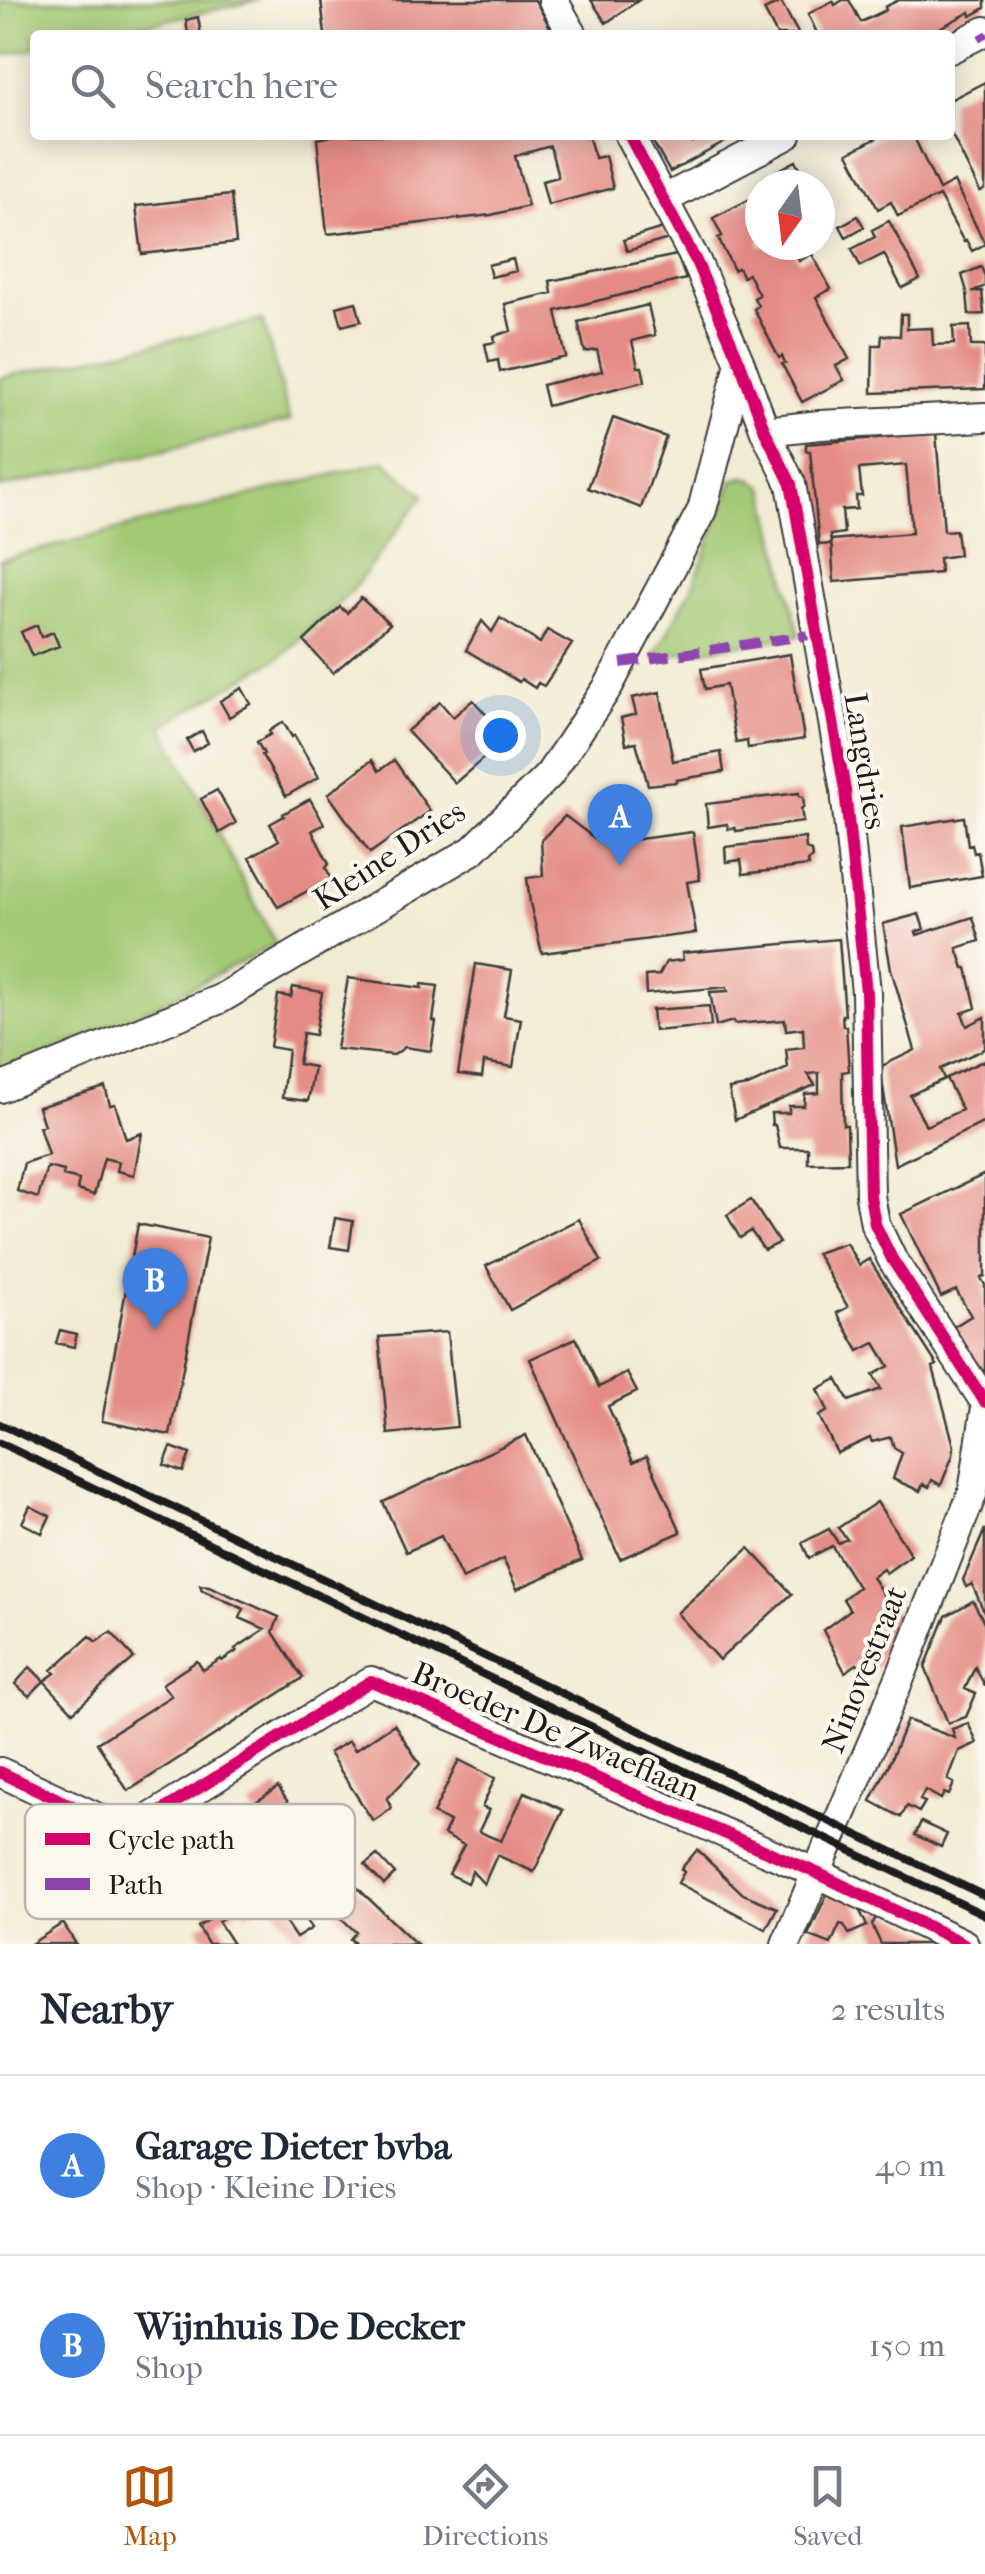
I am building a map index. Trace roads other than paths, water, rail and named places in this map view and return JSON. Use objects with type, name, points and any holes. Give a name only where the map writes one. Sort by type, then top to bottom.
[{"type":"street","points":[[553,0],[570,30]]},
{"type":"street","points":[[955,47],[985,30]]},
{"type":"street","name":"Langdries","points":[[632,140],[696,261],[765,431],[791,484],[845,790],[866,992],[870,1196],[875,1224],[892,1258],[985,1402]]},
{"type":"street","points":[[665,200],[778,140]]},
{"type":"street","name":"Kleine Dries","points":[[0,1088],[220,999],[472,850],[549,775],[608,688],[702,510],[740,363]]},
{"type":"street","points":[[765,431],[985,417]]},
{"type":"street","name":"Ninovestraat","points":[[786,1944],[979,1496],[985,1413]]},
{"type":"street","name":"Broeder De Zwaeflaan","points":[[173,1804],[371,1682],[817,1873]]},
{"type":"street","name":"Broeder De Zwaeflaan","points":[[0,1772],[68,1804]]},
{"type":"street","points":[[817,1873],[964,1944]]},
{"type":"railway","points":[[0,1424],[985,1896]]},
{"type":"railway","points":[[0,1443],[985,1915]]},
{"type":"place","name":"Garage Dieter bvba","points":[[620,866]]},
{"type":"place","name":"Wijnhuis De Decker","points":[[155,1330]]}]
